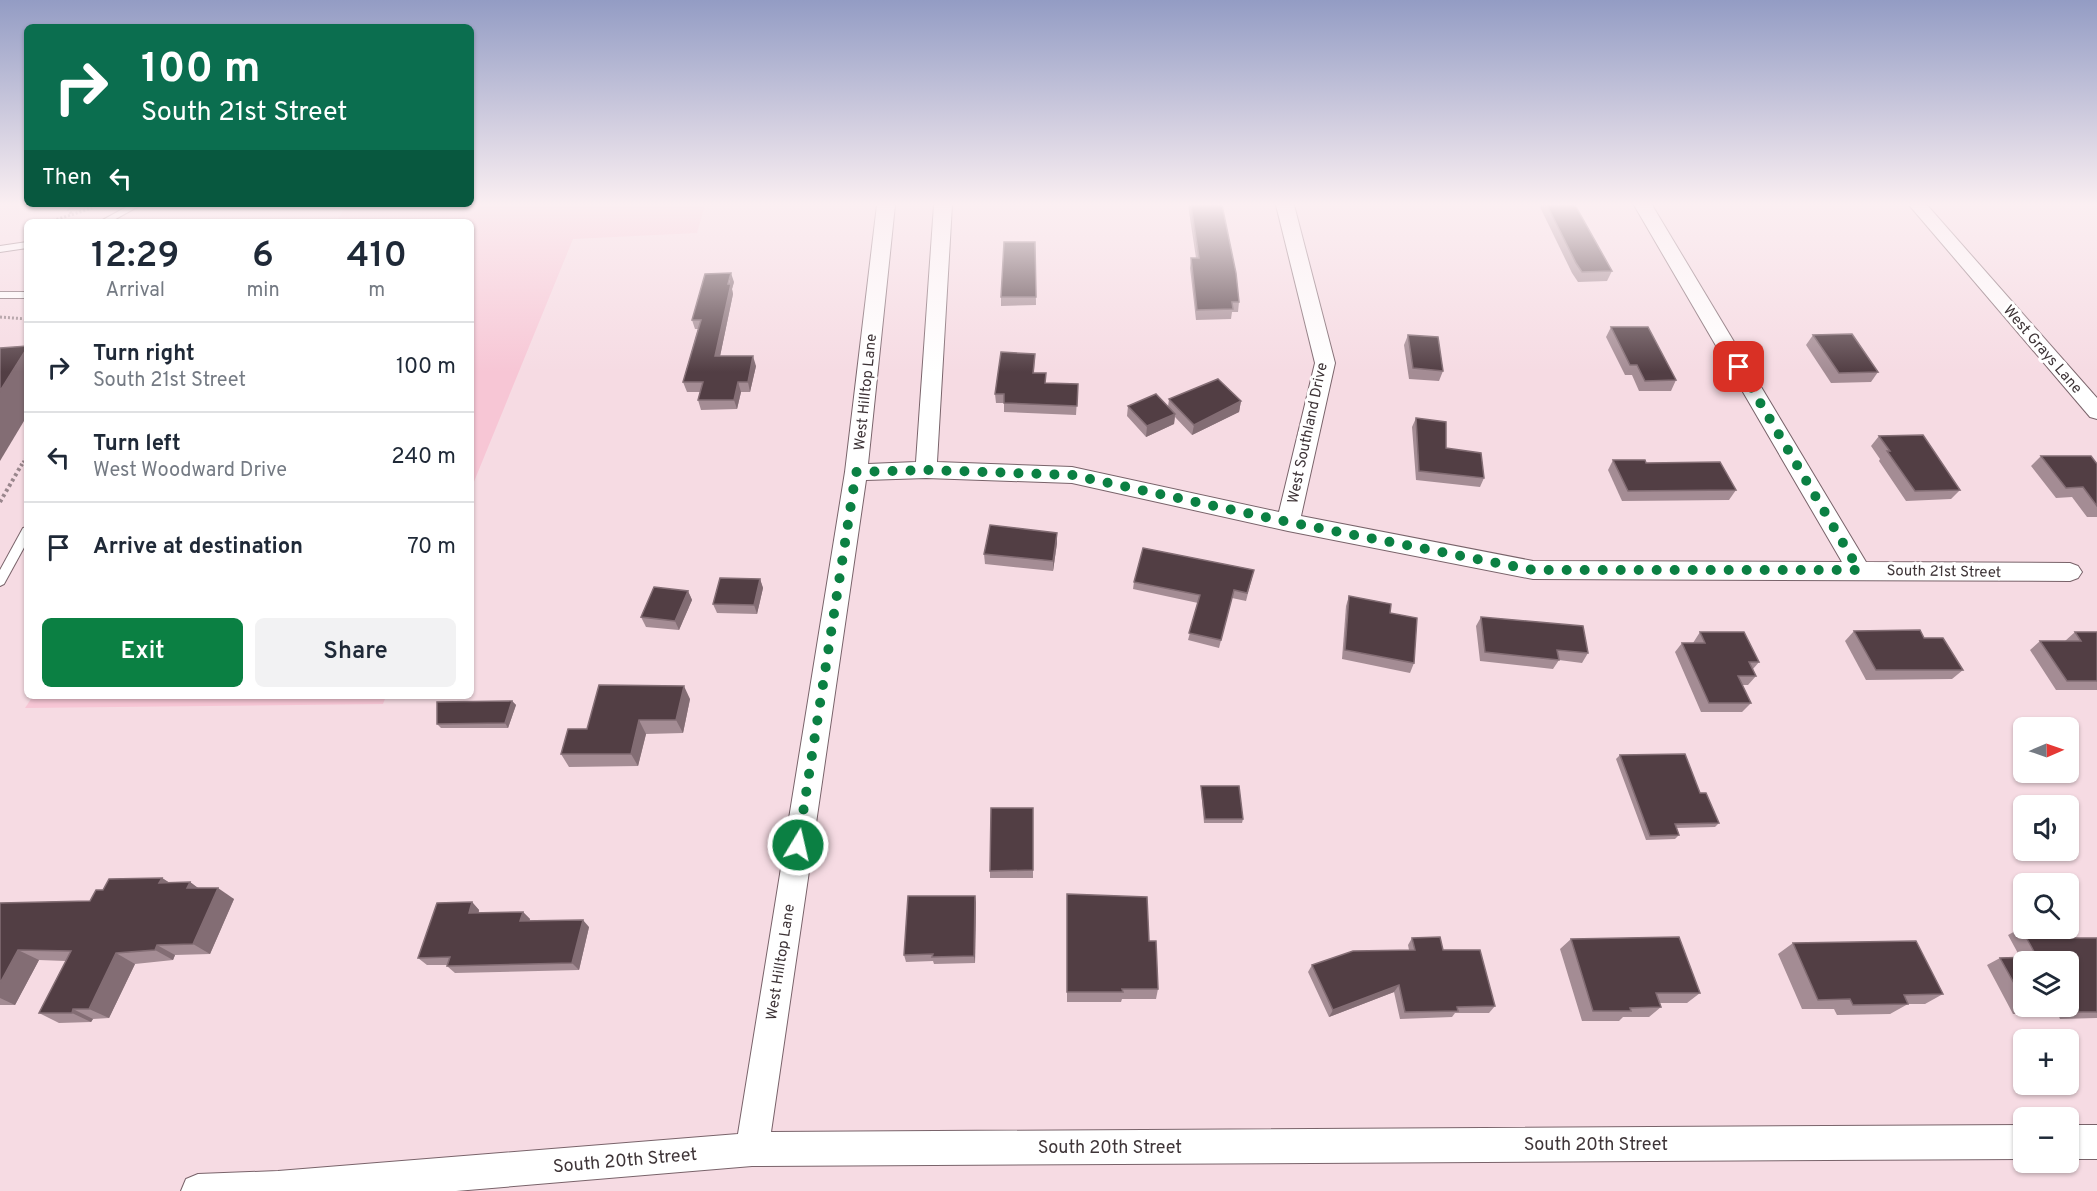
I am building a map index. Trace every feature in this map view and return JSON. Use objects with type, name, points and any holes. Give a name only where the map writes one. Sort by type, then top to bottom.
[{"type":"street","name":"West Hilltop Lane","points":[[752,1149],[856,472],[880,261]]},
{"type":"street","points":[[926,470],[939,261]]},
{"type":"street","name":"West Southland Drive","points":[[1288,522],[1325,363],[1299,261]]},
{"type":"street","points":[[1676,261],[1859,570]]},
{"type":"street","name":"West Grays Lane","points":[[1966,261],[2097,412]]},
{"type":"street","name":"South 21st Street","points":[[856,472],[926,470],[1072,475],[1288,522],[1533,570],[2070,572]]},
{"type":"street","name":"South 20th Street","points":[[198,1191],[278,1188],[752,1149],[2013,1142]]},
{"type":"street","points":[[2079,1142],[2097,1142]]},
{"type":"lane","points":[[0,295],[24,295]]},
{"type":"lane","points":[[0,581],[24,537]]},
{"type":"path","points":[[0,317],[24,319]]},
{"type":"path","points":[[0,502],[24,461]]},
{"type":"shaded area","points":[[474,261],[564,261],[474,482]]},
{"type":"shaded area","points":[[31,699],[385,699],[383,704],[25,708]]},
{"type":"building","points":[[1003,261],[1035,261],[1036,297],[1001,297]]},
{"type":"building","points":[[1191,261],[1233,261],[1239,302],[1232,302],[1233,309],[1197,310]]},
{"type":"building","points":[[1575,261],[1606,261],[1612,271],[1582,272]]},
{"type":"building","points":[[731,273],[728,284],[731,284],[715,356],[753,356],[748,382],[738,382],[734,400],[698,400],[703,382],[683,382],[701,320],[692,320],[705,274]]},
{"type":"building","points":[[1611,327],[1648,327],[1676,380],[1645,381],[1637,365],[1630,365]]},
{"type":"building","points":[[1852,334],[1878,372],[1839,373],[1813,335]]},
{"type":"building","points":[[1408,335],[1438,337],[1443,371],[1413,368]]},
{"type":"building","points":[[24,346],[24,353],[0,391],[0,348]]},
{"type":"building","points":[[1001,352],[1035,354],[1033,373],[1046,373],[1045,383],[1078,384],[1077,406],[1004,403],[1004,394],[995,394]]},
{"type":"building","points":[[1218,379],[1241,401],[1194,425],[1169,399]]},
{"type":"building","points":[[1156,394],[1175,414],[1147,426],[1128,406]]},
{"type":"building","points":[[1416,418],[1446,422],[1446,448],[1481,453],[1484,478],[1419,471]]},
{"type":"building","points":[[1923,435],[1960,490],[1915,491],[1879,436]]},
{"type":"building","points":[[2041,456],[2091,456],[2097,464],[2097,506],[2083,487],[2066,488]]},
{"type":"building","points":[[1613,460],[1645,460],[1646,463],[1720,462],[1736,490],[1628,491]]},
{"type":"building","points":[[990,525],[1057,533],[1053,561],[984,554]]},
{"type":"building","points":[[1143,548],[1254,570],[1247,593],[1234,590],[1221,640],[1189,633],[1200,595],[1134,582]]},
{"type":"building","points":[[720,578],[760,579],[754,605],[713,604]]},
{"type":"building","points":[[654,587],[688,591],[675,621],[641,617]]},
{"type":"building","points":[[1349,596],[1391,604],[1390,613],[1417,618],[1414,663],[1345,650]]},
{"type":"building","points":[[1481,617],[1583,626],[1588,653],[1557,650],[1559,660],[1485,652]]},
{"type":"building","points":[[1920,630],[1924,638],[1943,638],[1963,670],[1876,670],[1854,631]]},
{"type":"building","points":[[1700,632],[1744,632],[1759,662],[1749,662],[1756,676],[1738,676],[1751,703],[1709,703],[1682,643],[1705,643]]},
{"type":"building","points":[[2075,632],[2097,632],[2097,681],[2067,681],[2040,641],[2081,641]]},
{"type":"building","points":[[599,685],[684,686],[676,720],[639,720],[631,754],[561,754],[568,729],[587,729]]},
{"type":"building","points":[[512,701],[505,723],[437,724],[437,702]]},
{"type":"building","points":[[1685,754],[1700,793],[1706,793],[1719,823],[1675,824],[1679,835],[1650,836],[1620,755]]},
{"type":"building","points":[[1201,786],[1239,786],[1243,819],[1205,819]]},
{"type":"building","points":[[991,808],[1033,808],[1033,870],[990,871]]},
{"type":"building","points":[[162,878],[159,883],[190,882],[187,888],[218,888],[193,944],[157,945],[155,950],[116,953],[89,1009],[73,1009],[72,1013],[39,1013],[71,951],[18,950],[0,983],[0,903],[90,901],[96,890],[103,890],[109,879]]},
{"type":"building","points":[[1067,894],[1147,897],[1149,941],[1156,941],[1158,989],[1122,989],[1123,992],[1067,992]]},
{"type":"building","points":[[908,896],[975,896],[974,956],[904,955]]},
{"type":"building","points":[[472,902],[469,913],[523,912],[520,921],[583,920],[572,963],[447,966],[450,957],[418,958],[437,903]]},
{"type":"building","points":[[1440,937],[1443,950],[1480,950],[1495,1006],[1457,1007],[1458,1011],[1405,1012],[1399,985],[1333,1010],[1312,965],[1353,951],[1415,950],[1412,938]]},
{"type":"building","points":[[1679,937],[1700,993],[1656,993],[1661,1007],[1630,1008],[1631,1011],[1593,1011],[1571,939]]},
{"type":"building","points":[[2097,938],[2097,1012],[2079,1012],[2079,951],[2034,951],[2027,939]]},
{"type":"building","points":[[1916,941],[1943,994],[1904,995],[1908,1004],[1853,1005],[1850,999],[1818,1000],[1793,943]]},
{"type":"building","points":[[2000,958],[2013,958],[2013,981]]},
{"type":"route","points":[[798,845],[856,472],[926,470],[1072,475],[1288,522],[1533,570],[1859,570],[1739,367]]}]
